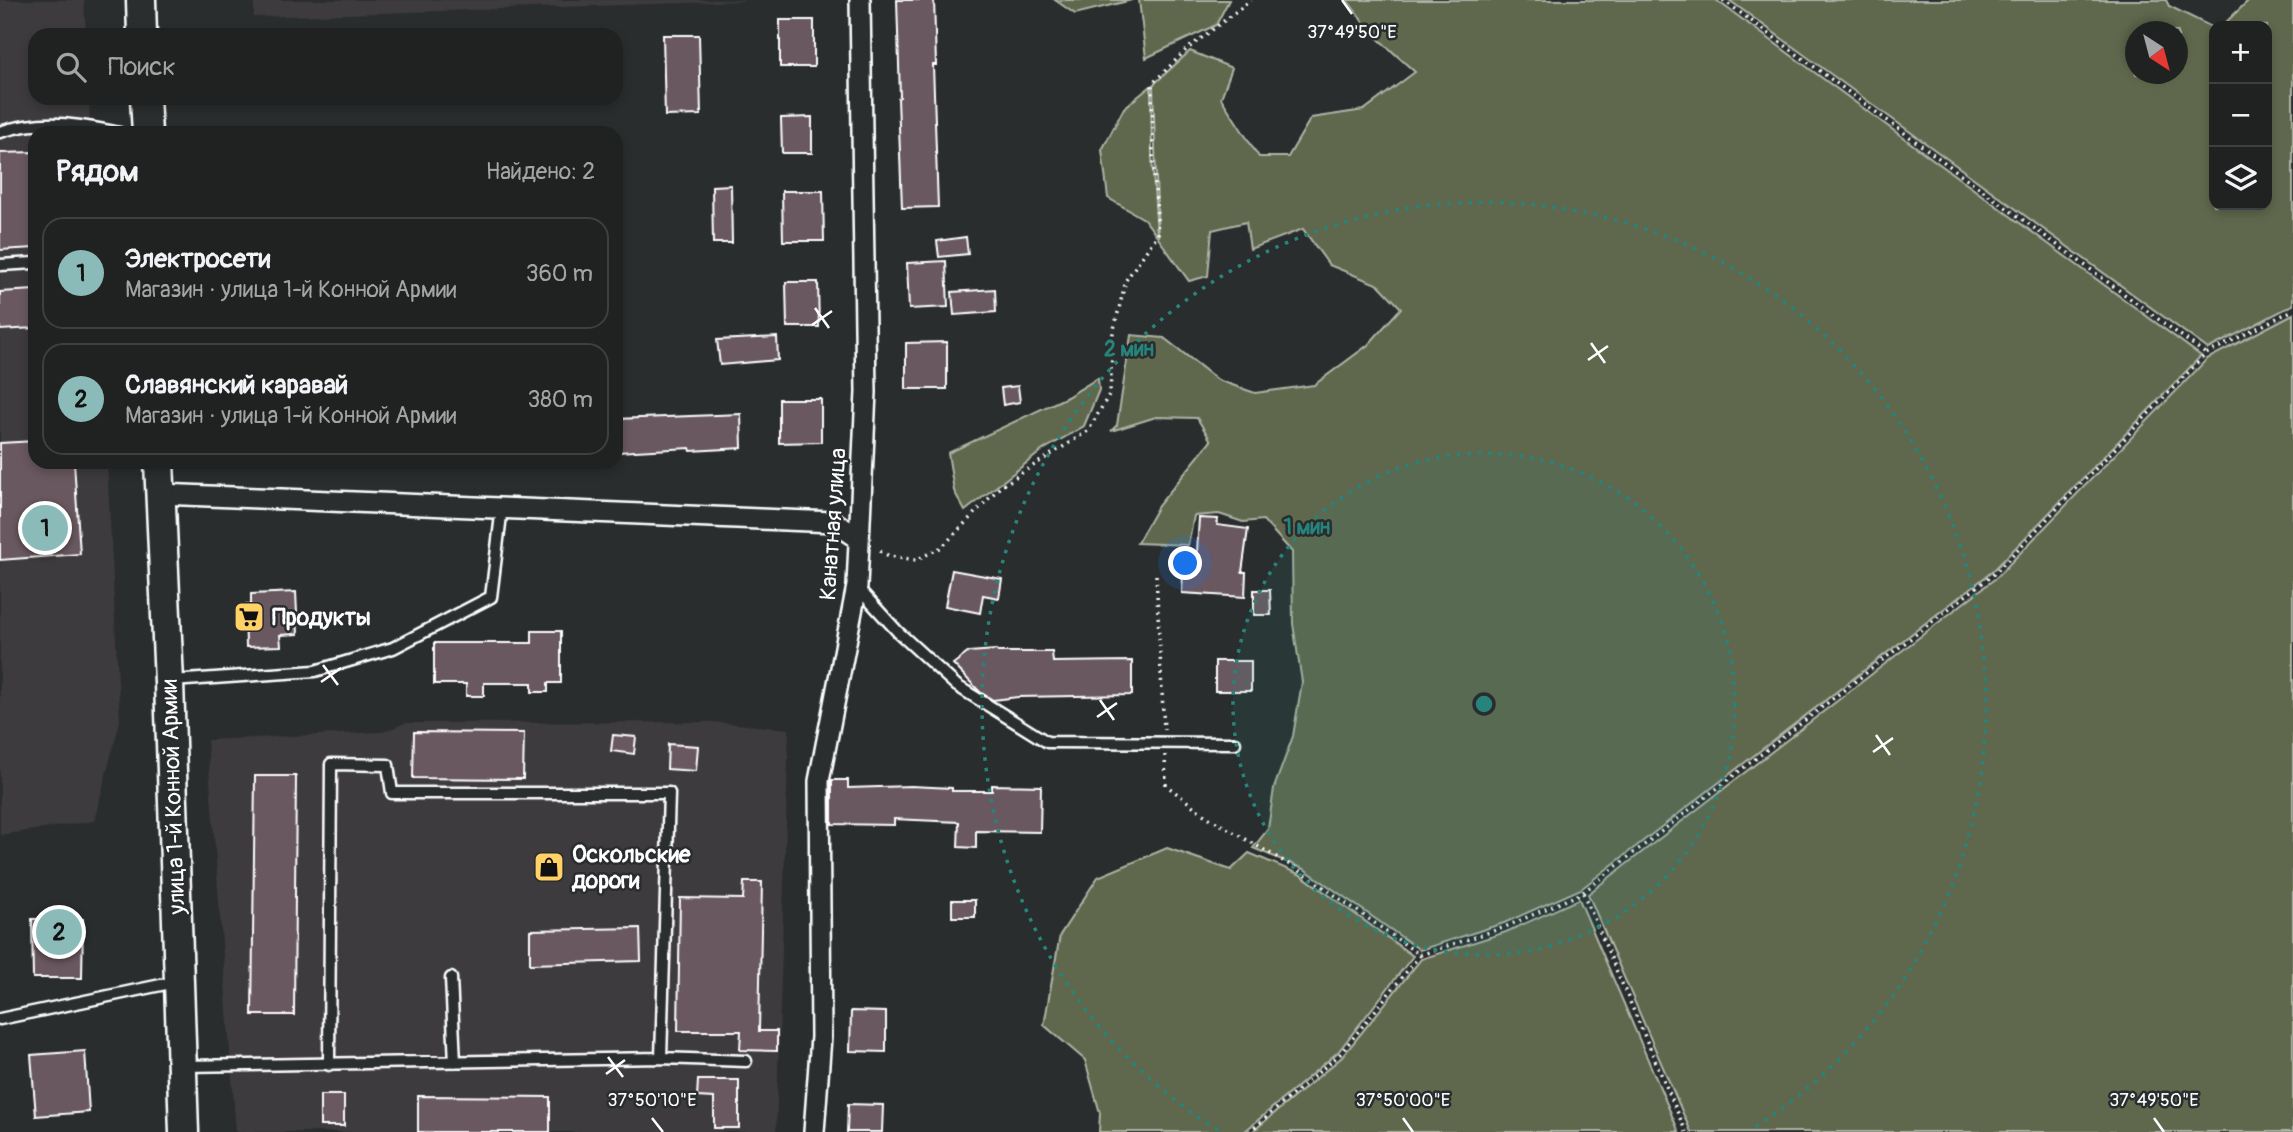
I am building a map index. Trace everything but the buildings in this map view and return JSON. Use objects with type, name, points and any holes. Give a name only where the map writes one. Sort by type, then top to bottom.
[{"type":"main road","points":[[141,0],[142,28]]},
{"type":"main road","points":[[145,105],[147,126]]},
{"type":"main road","name":"улица 1-й Конной Армии","points":[[159,469],[184,1132]]},
{"type":"street","name":"Канатная улица","points":[[814,1132],[821,1037],[818,780],[857,586],[866,392],[860,0]]},
{"type":"street","points":[[160,494],[834,522],[858,538]]},
{"type":"lane","points":[[0,132],[21,125],[63,123],[80,126]]},
{"type":"lane","points":[[0,265],[28,263]]},
{"type":"lane","points":[[169,681],[315,671],[393,648],[460,614],[491,597],[502,507]]},
{"type":"lane","points":[[857,586],[898,632],[957,686],[1047,743],[1235,743]]},
{"type":"lane","points":[[329,1065],[331,764],[388,765],[392,793],[670,793],[661,1058]]},
{"type":"lane","points":[[451,978],[455,1062]]},
{"type":"lane","points":[[0,1019],[179,981]]},
{"type":"lane","points":[[182,1066],[661,1058],[746,1061]]},
{"type":"path","points":[[858,538],[890,556],[916,560],[942,547],[1000,486],[1088,431],[1110,393],[1113,333],[1126,280],[1158,234],[1152,84],[1186,50],[1251,0]]},
{"type":"path","points":[[1723,0],[2206,354]]},
{"type":"path","points":[[1249,1132],[1340,1054],[1420,955],[1505,927],[1583,892],[1994,573],[2206,354],[2293,310]]},
{"type":"path","points":[[1156,575],[1166,785],[1206,816],[1303,872],[1420,955]]},
{"type":"path","points":[[1583,892],[1686,1132]]},
{"type":"shaded area","points":[[0,0],[84,0],[86,28],[28,28],[28,105],[89,105],[90,126],[28,126],[28,469],[107,469],[120,721],[94,821],[0,835]]},
{"type":"shaded area","points":[[254,0],[744,0],[744,1],[254,17]]},
{"type":"shaded area","points":[[714,722],[789,729],[776,1132],[236,1132],[207,740],[383,732],[405,723]]},
{"type":"green space","points":[[1055,0],[1132,0],[1075,14]]},
{"type":"green space","points":[[1139,0],[1229,0],[1216,25],[1146,58]]},
{"type":"green space","points":[[1347,0],[1716,0],[2201,356],[1993,571],[1581,889],[1504,923],[1420,950],[1304,869],[1253,848],[1268,829],[1274,788],[1293,736],[1302,682],[1293,624],[1292,552],[1263,520],[1243,522],[1219,514],[1194,516],[1188,545],[1137,543],[1158,506],[1211,441],[1197,418],[1156,417],[1111,431],[1117,425],[1131,335],[1164,338],[1218,380],[1255,393],[1314,385],[1368,345],[1401,308],[1379,285],[1329,265],[1303,229],[1250,249],[1246,222],[1212,230],[1208,276],[1189,281],[1158,238],[1153,85],[1190,51],[1232,68],[1221,98],[1259,157],[1288,157],[1311,118],[1364,110],[1415,72],[1373,34]]},
{"type":"green space","points":[[1729,0],[2166,0],[2169,6],[2209,26],[2209,210],[2272,210],[2272,21],[2227,21],[2249,0],[2293,0],[2293,305],[2208,349]]},
{"type":"green space","points":[[1151,86],[1157,236],[1144,219],[1108,198],[1102,150],[1124,108]]},
{"type":"green space","points":[[2293,314],[2293,1132],[1691,1132],[1588,894],[1997,577],[2207,359]]},
{"type":"green space","points":[[1098,378],[1099,390],[1084,426],[1043,450],[965,511],[954,491],[948,453],[1067,397]]},
{"type":"green space","points":[[1167,848],[1231,870],[1249,853],[1301,875],[1413,956],[1338,1052],[1244,1132],[1099,1132],[1100,1113],[1085,1060],[1044,1025],[1060,935],[1098,877]]},
{"type":"green space","points":[[1579,899],[1679,1132],[1252,1132],[1342,1057],[1421,959],[1506,932]]},
{"type":"place","name":"Электросети","points":[[45,528]]},
{"type":"place","name":"Продукты","points":[[249,617]]},
{"type":"place","name":"Оскольские дороги","points":[[549,867]]},
{"type":"place","name":"Славянский каравай","points":[[59,932]]}]
